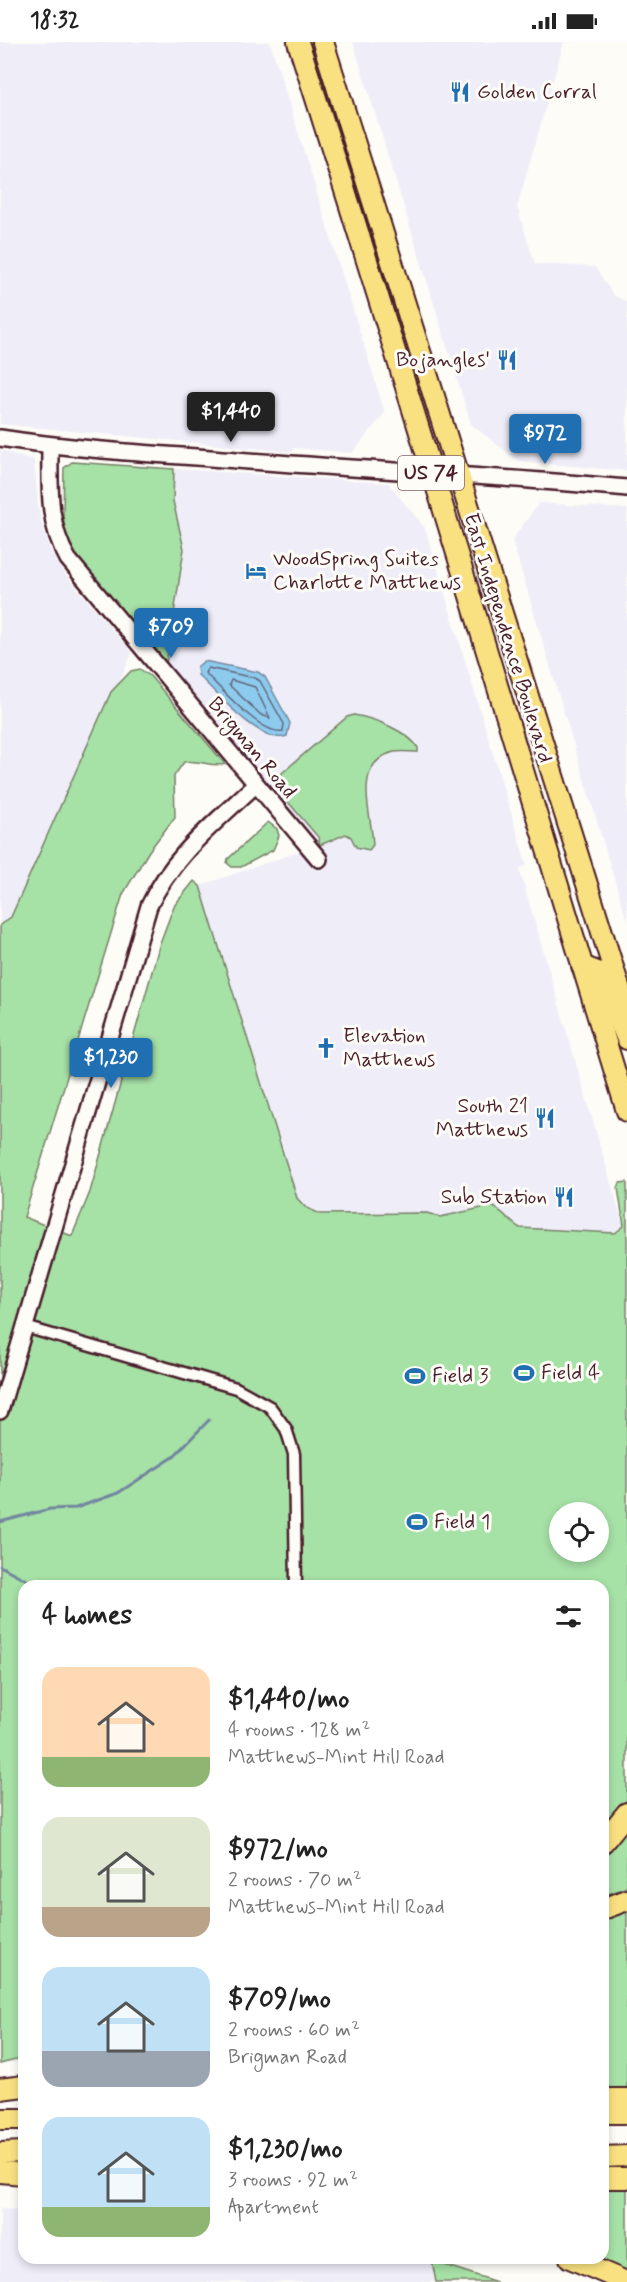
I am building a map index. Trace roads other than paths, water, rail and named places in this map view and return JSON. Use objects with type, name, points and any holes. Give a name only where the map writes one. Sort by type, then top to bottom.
[{"type":"highway","name":"East Independence Boulevard","points":[[298,42],[399,357],[431,474],[627,1111]]},
{"type":"highway","name":"East Independence Boulevard","points":[[323,42],[627,1012]]},
{"type":"highway","points":[[582,966],[600,973],[627,1040]]},
{"type":"highway","points":[[609,1835],[627,1813]]},
{"type":"highway","points":[[609,1907],[627,1900]]},
{"type":"highway","points":[[0,2089],[18,2087]]},
{"type":"highway","points":[[609,2098],[627,2099]]},
{"type":"highway","points":[[0,2099],[18,2099]]},
{"type":"highway","points":[[609,2113],[627,2113]]},
{"type":"highway","points":[[0,2119],[18,2119]]},
{"type":"highway","points":[[609,2146],[627,2146]]},
{"type":"highway","points":[[0,2153],[18,2152]]},
{"type":"highway","points":[[609,2157],[627,2156]]},
{"type":"highway","points":[[0,2168],[18,2168]]},
{"type":"highway","points":[[0,2172],[18,2174]]},
{"type":"highway","points":[[609,2178],[627,2178]]},
{"type":"highway","points":[[584,2264],[626,2282]]},
{"type":"street","points":[[0,438],[50,446],[431,474],[460,474],[627,488]]},
{"type":"street","name":"Brigman Road","points":[[50,446],[51,513],[56,535],[68,559],[319,859]]},
{"type":"street","points":[[0,1411],[149,906],[163,880],[181,856],[255,785]]},
{"type":"street","points":[[25,1327],[236,1388],[270,1407],[286,1429],[294,1454],[296,1580]]},
{"type":"water","points":[[204,661],[258,672],[265,677],[290,723],[287,736],[277,737],[265,733],[240,716],[198,675],[197,667]]},
{"type":"waterway","points":[[0,1522],[50,1509],[76,1508],[118,1493],[172,1458],[209,1420]]},
{"type":"waterway","points":[[0,1566],[27,1580]]},
{"type":"place","name":"Golden Corral","points":[[460,92]]},
{"type":"place","name":"Bojangles'","points":[[507,360]]},
{"type":"place","name":"WoodSpring Suites Charlotte Matthews","points":[[256,571]]},
{"type":"place","name":"Elevation Matthews","points":[[326,1048]]},
{"type":"place","name":"South 21 Matthews","points":[[545,1118]]},
{"type":"place","name":"Sub Station","points":[[564,1197]]},
{"type":"place","name":"Field 4","points":[[524,1373]]},
{"type":"place","name":"Field 3","points":[[415,1376]]},
{"type":"place","name":"Field 1","points":[[417,1522]]}]
